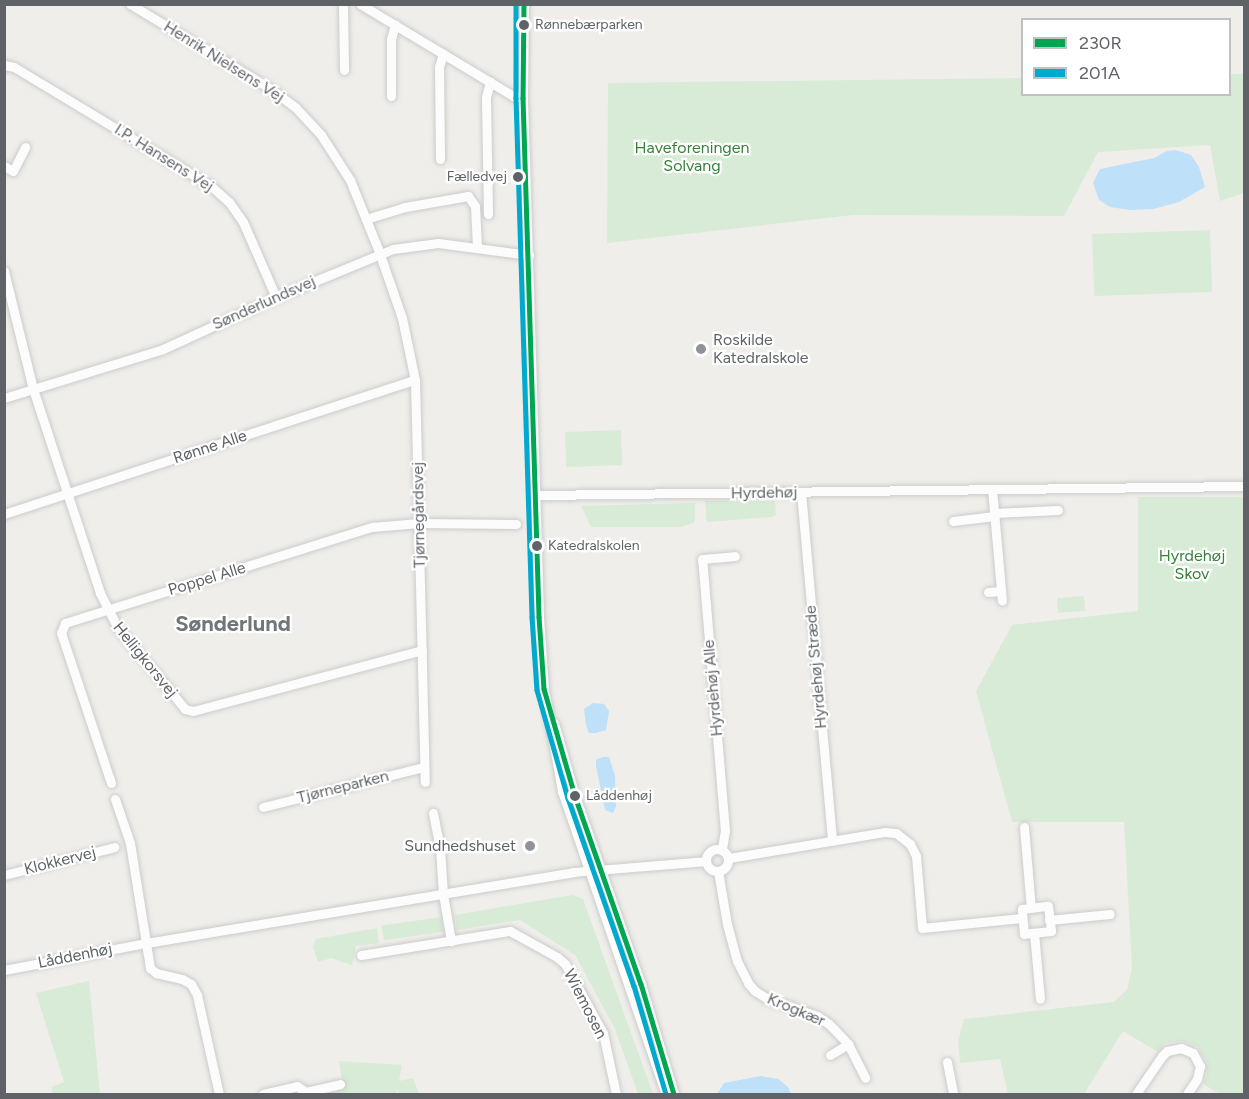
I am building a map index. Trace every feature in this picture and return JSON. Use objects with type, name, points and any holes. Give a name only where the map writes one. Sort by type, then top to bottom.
[{"type":"street","name":"Henrik Nielsens Vej","points":[[130,4],[271,89],[296,108],[321,135],[350,180],[380,254]]},
{"type":"street","points":[[344,4],[344,70]]},
{"type":"street","points":[[360,4],[374,8],[395,25],[443,54],[513,96],[523,98]]},
{"type":"street","points":[[524,4],[523,98],[537,495],[538,617],[544,689],[561,788],[666,1095]]},
{"type":"street","points":[[391,96],[392,39],[395,25]]},
{"type":"street","points":[[440,159],[439,67],[443,54]]},
{"type":"street","name":"I.P. Hansens Vej","points":[[4,65],[14,68],[211,186],[229,202],[243,222],[276,297]]},
{"type":"street","points":[[488,214],[486,97],[490,82]]},
{"type":"street","points":[[4,166],[13,171],[25,147]]},
{"type":"street","points":[[366,219],[398,208],[468,196],[475,207],[477,247]]},
{"type":"street","name":"Sønderlundsvej","points":[[4,398],[163,349],[276,297],[380,254],[419,244],[477,247],[530,255]]},
{"type":"street","name":"Tjørnegårdsvej","points":[[380,254],[402,318],[415,380],[425,782]]},
{"type":"street","name":"Helligkorsvej","points":[[4,272],[33,389],[97,586],[108,610],[133,648],[189,711],[422,650]]},
{"type":"street","name":"Rønne Alle","points":[[4,514],[415,380]]},
{"type":"street","name":"Hyrdehøj","points":[[537,495],[1245,486]]},
{"type":"street","points":[[988,592],[1002,596],[992,489]]},
{"type":"street","name":"Hyrdehøj Stræde","points":[[801,492],[832,841]]},
{"type":"street","points":[[952,520],[1058,510]]},
{"type":"street","name":"Poppel Alle","points":[[111,783],[61,633],[65,623],[372,526],[418,523],[516,524]]},
{"type":"street","name":"Hyrdehøj Alle","points":[[722,849],[725,831],[702,560],[735,556]]},
{"type":"street","points":[[544,689],[575,796],[641,984],[674,1095]]},
{"type":"street","name":"Tjørneparken","points":[[263,807],[424,767]]},
{"type":"street","points":[[115,799],[130,843],[152,970],[182,979],[190,984],[197,995],[219,1095]]},
{"type":"street","points":[[433,813],[440,848],[443,894],[451,941]]},
{"type":"street","points":[[1024,827],[1031,908]]},
{"type":"street","points":[[729,858],[884,832],[896,833],[905,838],[916,856],[922,928],[1022,918]]},
{"type":"street","name":"Klokkervej","points":[[4,876],[115,847]]},
{"type":"street","points":[[706,861],[711,850],[722,849],[729,858]]},
{"type":"street","points":[[706,861],[710,868],[718,871],[727,866],[729,858]]},
{"type":"street","points":[[600,870],[706,861]]},
{"type":"street","name":"Låddenhøj","points":[[4,970],[146,943],[600,870]]},
{"type":"street","name":"Krogkær","points":[[718,871],[727,924],[737,961],[748,983],[766,998],[818,1016],[838,1032],[848,1044],[865,1078]]},
{"type":"street","points":[[1048,906],[1050,931],[1024,934],[1022,918],[1022,909],[1048,906]]},
{"type":"street","points":[[1049,920],[1110,914]]},
{"type":"street","name":"Wiemosen","points":[[361,955],[510,931],[566,964],[603,1033],[616,1095]]},
{"type":"street","points":[[1034,933],[1040,999]]},
{"type":"street","points":[[830,1056],[848,1044]]},
{"type":"street","points":[[1136,1095],[1162,1056],[1174,1048],[1193,1053],[1200,1066],[1197,1080],[1187,1095]]},
{"type":"street","points":[[947,1062],[951,1094]]},
{"type":"street","points":[[263,1095],[297,1086],[306,1092],[340,1084]]},
{"type":"green space","name":"Haveforeningen Solvang","points":[[1231,74],[1244,74],[1244,193],[1220,201],[1210,145],[1098,152],[1064,216],[853,215],[607,243],[608,83],[1021,78],[1021,96],[1231,96]]},
{"type":"green space","points":[[1210,230],[1212,292],[1094,296],[1092,234]]},
{"type":"green space","points":[[621,430],[622,465],[566,467],[565,432]]},
{"type":"green space","name":"Hyrdehøj Skov","points":[[1138,497],[1244,497],[1244,1094],[1220,1094],[1203,1084],[1207,1074],[1205,1060],[1198,1047],[1182,1041],[1165,1043],[1158,1052],[1123,1031],[1084,1094],[1008,1094],[1000,1059],[960,1063],[958,1041],[964,1019],[1114,1002],[1127,990],[1132,968],[1124,822],[1012,822],[976,691],[1012,625],[1138,611]]},
{"type":"green space","points":[[705,501],[775,501],[776,515],[707,522]]},
{"type":"green space","points":[[695,503],[695,522],[681,527],[591,527],[581,506]]},
{"type":"green space","points":[[1084,596],[1085,611],[1058,613],[1057,598]]},
{"type":"green space","points":[[572,895],[583,899],[653,1094],[638,1094],[615,1029],[575,955],[520,920],[457,930],[455,915]]},
{"type":"green space","points":[[442,917],[444,932],[384,940],[382,925]]},
{"type":"green space","points":[[377,928],[379,943],[356,946],[352,965],[331,958],[318,962],[313,947],[316,939]]},
{"type":"green space","points":[[89,981],[100,1094],[52,1094],[52,1087],[64,1082],[36,993]]},
{"type":"green space","points":[[339,1061],[402,1065],[399,1081],[413,1078],[419,1094],[398,1094],[398,1089],[396,1094],[327,1094],[343,1087]]},
{"type":"water","points":[[1176,150],[1191,155],[1199,167],[1205,187],[1179,202],[1153,209],[1130,210],[1110,207],[1099,200],[1093,183],[1100,169],[1154,158],[1167,151]]},
{"type":"water","points":[[593,703],[604,704],[609,711],[606,730],[589,733],[584,709]]},
{"type":"water","points":[[609,757],[615,776],[616,806],[613,813],[605,810],[596,766],[596,760]]},
{"type":"water","points":[[761,1076],[778,1079],[788,1087],[791,1094],[717,1094],[724,1083]]},
{"type":"transit line","name":"201A","points":[[516,4],[516,98],[532,617],[537,690],[568,798],[634,986],[666,1094]]},
{"type":"transit line","name":"230R","points":[[524,4],[523,98],[539,617],[544,689],[575,796],[641,984],[674,1094]]},
{"type":"place","name":"Rønnebærparken","points":[[524,25]]},
{"type":"place","name":"Fælledvej","points":[[518,177]]},
{"type":"place","name":"Roskilde Katedralskole","points":[[701,349]]},
{"type":"place","name":"Katedralskolen","points":[[537,546]]},
{"type":"place","name":"Låddenhøj","points":[[575,796]]},
{"type":"place","name":"Sundhedshuset","points":[[530,846]]},
{"type":"district","name":"Sønderlund","points":[[233,624]]}]
